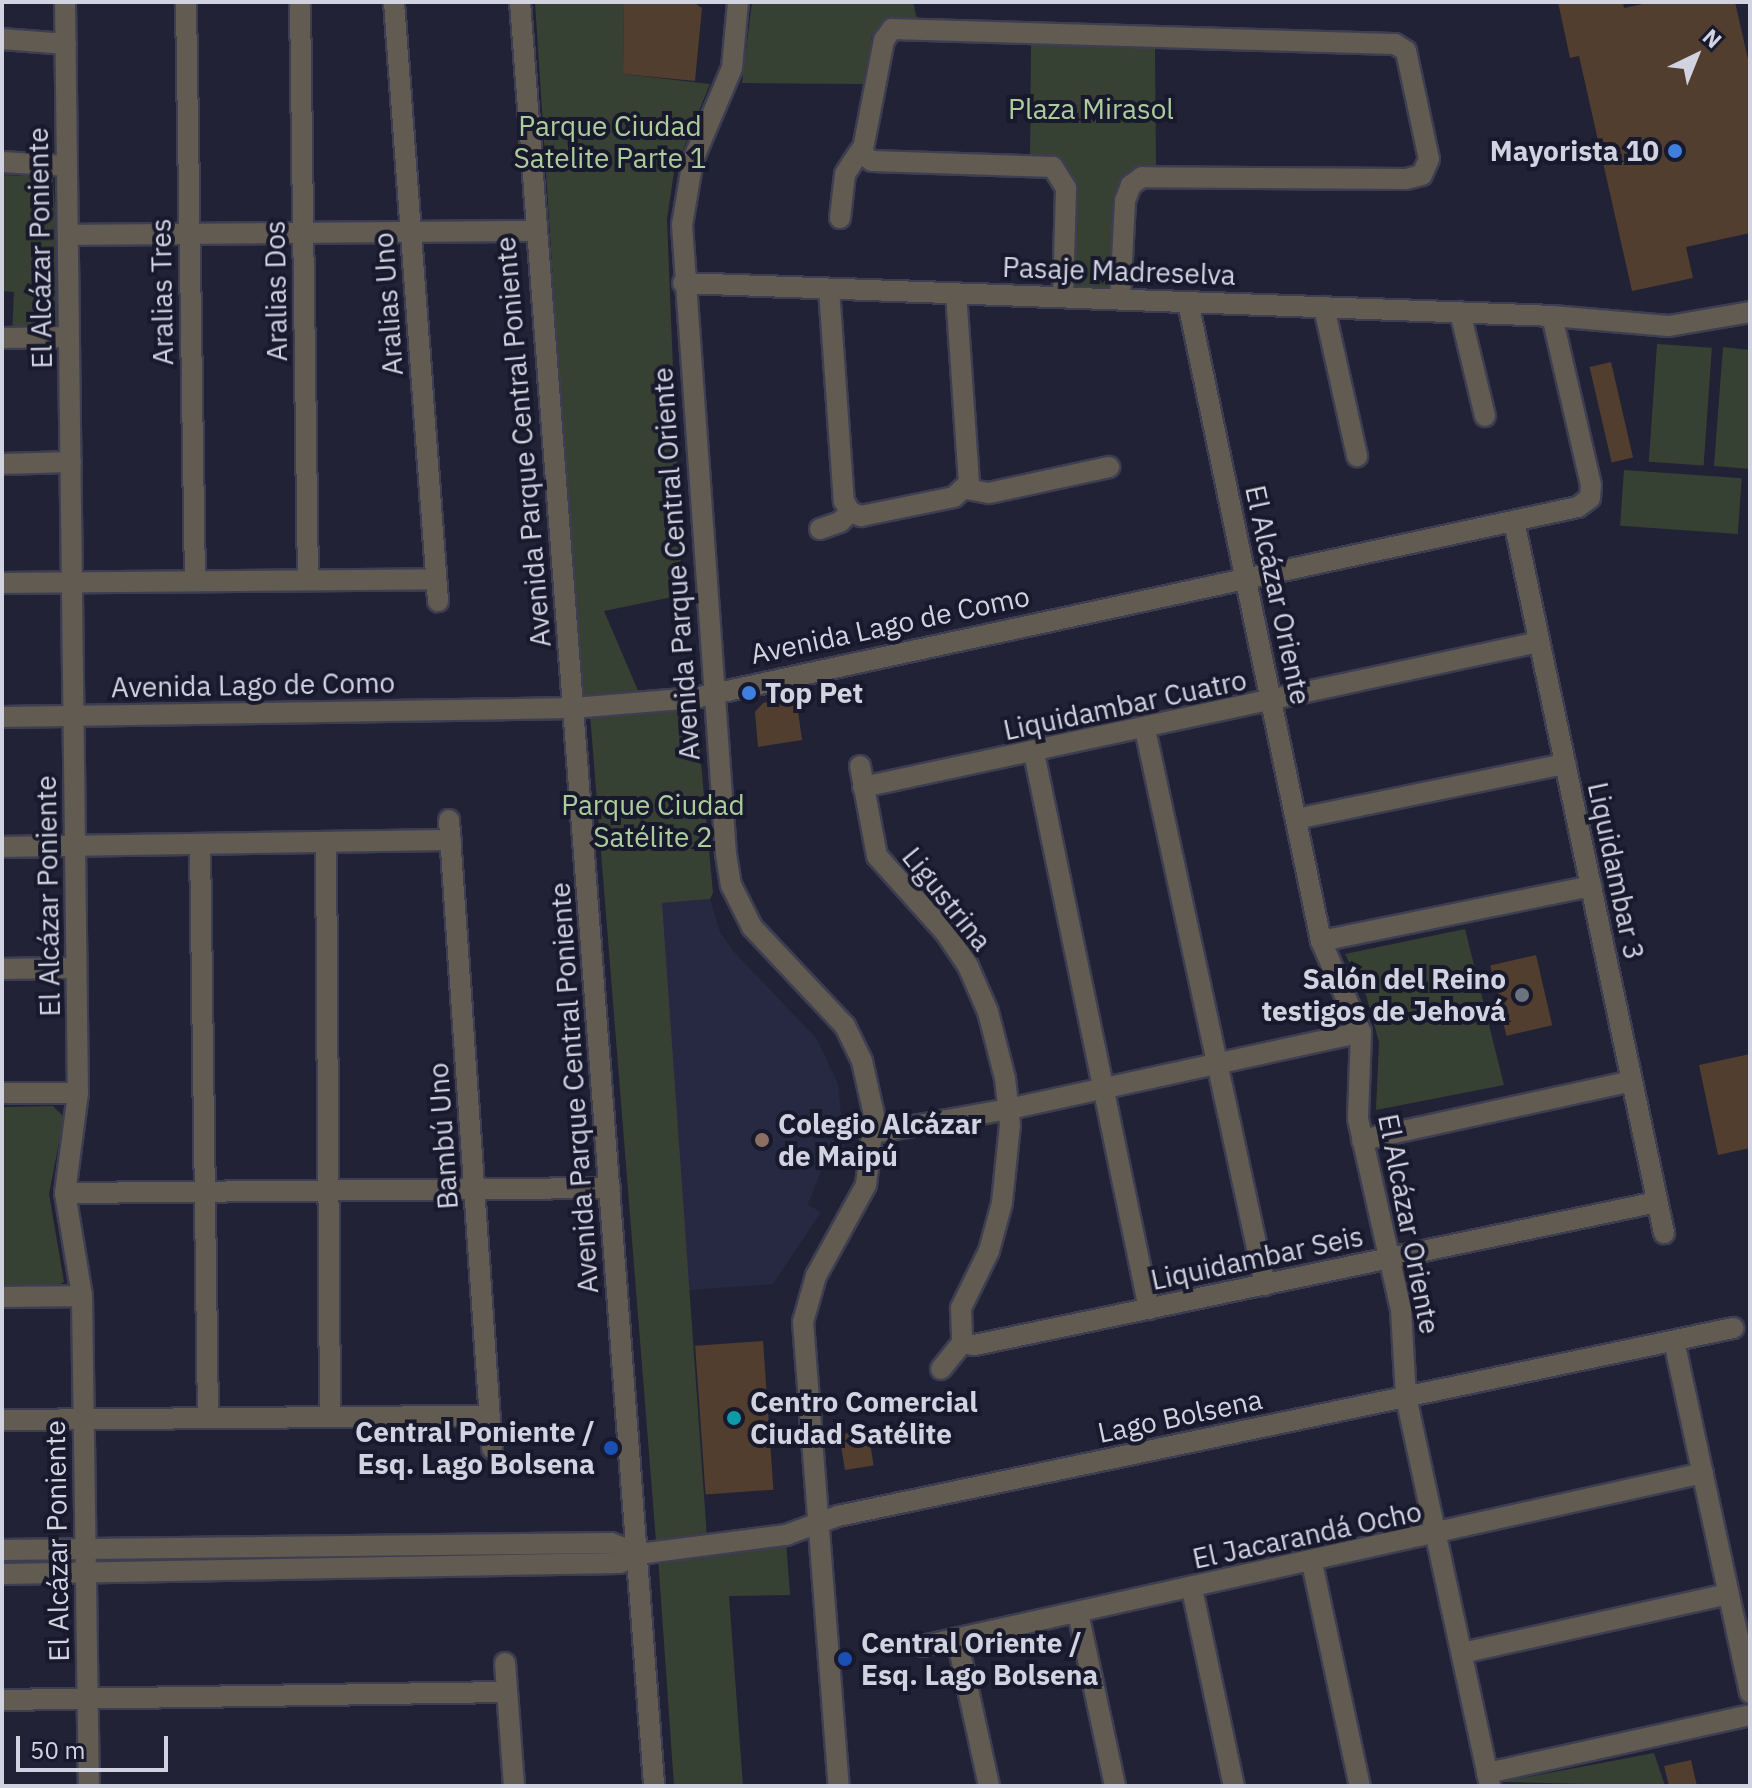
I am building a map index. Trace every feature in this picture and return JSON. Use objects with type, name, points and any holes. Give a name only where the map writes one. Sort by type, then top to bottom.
[{"type":"street","name":"El Alcázar Poniente","points":[[65,2],[78,1093],[65,1193],[82,1296],[89,1786]]},
{"type":"street","name":"Aralias Tres","points":[[186,2],[195,581]]},
{"type":"street","name":"Aralias Dos","points":[[300,2],[308,580]]},
{"type":"street","name":"Aralias Uno","points":[[394,2],[438,601]]},
{"type":"street","name":"Avenida Parque Central Poniente","points":[[520,2],[535,231],[639,1554],[654,1786]]},
{"type":"street","name":"Avenida Parque Central Oriente","points":[[738,2],[732,68],[687,184],[683,283],[731,885],[761,940],[815,989],[845,1026],[868,1079],[874,1133],[866,1185],[816,1276],[803,1315],[839,1786]]},
{"type":"street","points":[[840,218],[845,174],[860,151],[884,40],[892,29],[1399,45],[1408,56],[1429,159],[1422,175],[1406,179],[1142,177],[1131,185],[1125,201],[1120,299]]},
{"type":"street","points":[[2,39],[66,44]]},
{"type":"street","points":[[860,151],[872,161],[1053,167],[1066,188],[1063,297]]},
{"type":"street","points":[[2,162],[67,166]]},
{"type":"street","points":[[68,235],[535,231]]},
{"type":"street","name":"Pasaje Madreselva","points":[[683,283],[1552,316],[1669,326],[1750,312]]},
{"type":"street","points":[[829,289],[844,501],[850,512],[861,516],[954,497],[966,489],[970,476],[956,293]]},
{"type":"street","name":"El Alcázar Oriente","points":[[1188,302],[1321,941],[1361,1032],[1362,1140],[1404,1327],[1406,1397],[1489,1779]]},
{"type":"street","points":[[1324,307],[1357,456]]},
{"type":"street","points":[[1460,312],[1485,416]]},
{"type":"street","name":"Avenida Lago de Como","points":[[2,717],[573,708],[715,692],[1583,505],[1592,491],[1552,316]]},
{"type":"street","points":[[2,338],[69,337]]},
{"type":"street","points":[[2,464],[71,462]]},
{"type":"street","points":[[966,489],[989,493],[1109,467]]},
{"type":"street","points":[[820,529],[840,522],[850,512]]},
{"type":"street","name":"Liquidambar 3","points":[[1514,521],[1664,1233]]},
{"type":"street","points":[[2,583],[436,579]]},
{"type":"street","name":"Liquidambar Cuatro","points":[[863,787],[1272,702],[1539,642]]},
{"type":"street","points":[[1145,729],[1265,1285]]},
{"type":"street","points":[[1034,753],[1149,1309]]},
{"type":"street","points":[[1296,819],[1565,764]]},
{"type":"street","name":"Ligustrina","points":[[860,766],[877,856],[945,932],[979,989],[997,1041],[1009,1109],[1002,1203],[989,1251],[961,1308],[962,1343]]},
{"type":"street","name":"Bambú Uno","points":[[326,842],[450,830],[492,1449]]},
{"type":"street","points":[[2,847],[326,842],[330,1417]]},
{"type":"street","points":[[200,844],[208,1418]]},
{"type":"street","points":[[1321,941],[1591,886]]},
{"type":"street","points":[[2,969],[76,968]]},
{"type":"street","points":[[874,1133],[1009,1109],[1361,1032]]},
{"type":"street","points":[[1362,1140],[1632,1081]]},
{"type":"street","points":[[2,1093],[78,1093]]},
{"type":"street","points":[[65,1193],[610,1188]]},
{"type":"street","name":"Liquidambar Seis","points":[[962,1343],[975,1345],[1657,1202]]},
{"type":"street","points":[[2,1297],[82,1296]]},
{"type":"street","name":"Lago Bolsena","points":[[2,1574],[86,1570],[613,1564],[639,1554],[786,1535],[818,1523],[1733,1328]]},
{"type":"street","points":[[1674,1341],[1750,1693]]},
{"type":"street","points":[[941,1369],[962,1343]]},
{"type":"street","points":[[2,1420],[490,1416]]},
{"type":"street","name":"El Jacarandá Ocho","points":[[923,1646],[1312,1563],[1703,1473]]},
{"type":"street","name":"Lago Bolsena","points":[[2,1550],[618,1544],[639,1554]]},
{"type":"street","points":[[363,1545],[364,1567]]},
{"type":"street","points":[[1312,1563],[1360,1786]]},
{"type":"street","points":[[1192,1589],[1234,1786]]},
{"type":"street","points":[[1462,1653],[1728,1594]]},
{"type":"street","points":[[1078,1613],[1115,1786]]},
{"type":"street","points":[[957,1639],[989,1786]]},
{"type":"street","points":[[505,1663],[514,1786]]},
{"type":"street","points":[[2,1700],[507,1692]]},
{"type":"street","points":[[1489,1779],[1750,1715]]},
{"type":"shaded area","name":"Colegio Alcázar de Maipú","points":[[710,899],[720,932],[734,952],[817,1039],[838,1084],[844,1143],[840,1166],[823,1166],[808,1205],[821,1212],[773,1284],[689,1290],[661,903]]},
{"type":"green space","name":"Parque Ciudad Satelite Parte 1","points":[[535,2],[624,2],[623,74],[710,84],[674,172],[667,219],[682,595],[604,611],[639,693],[580,700]]},
{"type":"green space","points":[[752,2],[913,2],[918,23],[872,35],[866,84],[742,83]]},
{"type":"green space","name":"Plaza Mirasol","points":[[1031,43],[1155,47],[1156,170],[1137,175],[1114,290],[1075,288],[1071,283],[1075,191],[1030,158]]},
{"type":"green space","points":[[2,175],[53,177],[62,328],[12,334],[14,292],[2,291]]},
{"type":"green space","points":[[1657,344],[1712,348],[1704,466],[1649,462]]},
{"type":"green space","points":[[1723,347],[1750,350],[1750,469],[1714,466]]},
{"type":"green space","points":[[1624,470],[1742,478],[1738,534],[1620,526]]},
{"type":"green space","name":"Parque Ciudad Satélite 2","points":[[695,698],[713,893],[710,899],[662,903],[707,1538],[656,1541],[590,714]]},
{"type":"green space","points":[[1465,929],[1504,1085],[1376,1110],[1379,1042],[1366,995],[1345,954]]},
{"type":"green space","points":[[53,1106],[64,1117],[49,1194],[64,1282],[55,1287],[2,1287],[2,1107]]},
{"type":"green space","points":[[786,1541],[790,1595],[729,1596],[743,1786],[674,1786],[658,1557]]},
{"type":"green space","points":[[1654,1753],[1665,1786],[1501,1782]]},
{"type":"building","points":[[624,2],[693,2],[702,8],[695,81],[623,74]]},
{"type":"building","name":"Mayorista 10","points":[[1558,2],[1623,2],[1624,8],[1652,2],[1735,2],[1750,68],[1750,233],[1686,247],[1693,278],[1632,291],[1579,56],[1570,58]]},
{"type":"building","points":[[1611,362],[1633,457],[1612,462],[1590,367]]},
{"type":"building","points":[[796,697],[802,740],[758,747],[755,712],[763,703]]},
{"type":"building","name":"Salón del Reino testigos de Jehová","points":[[1536,955],[1552,1025],[1506,1036],[1490,966]]},
{"type":"building","points":[[1750,1054],[1750,1148],[1718,1155],[1699,1065]]},
{"type":"building","name":"Centro Comercial Ciudad Satélite","points":[[763,1341],[773,1490],[706,1494],[695,1346]]},
{"type":"building","points":[[868,1430],[874,1466],[845,1470],[839,1435]]},
{"type":"building","points":[[1691,1760],[1697,1786],[1669,1786],[1664,1766]]},
{"type":"place","name":"Mayorista 10","points":[[1675,151]]},
{"type":"place","name":"Top Pet","points":[[749,693]]},
{"type":"place","name":"Salón del Reino testigos de Jehová","points":[[1522,995]]},
{"type":"place","name":"Colegio Alcázar de Maipú","points":[[762,1140]]},
{"type":"place","name":"Centro Comercial Ciudad Satélite","points":[[734,1418]]},
{"type":"place","name":"Central Poniente / Esq. Lago Bolsena","points":[[611,1448]]},
{"type":"place","name":"Central Oriente / Esq. Lago Bolsena","points":[[845,1659]]}]
